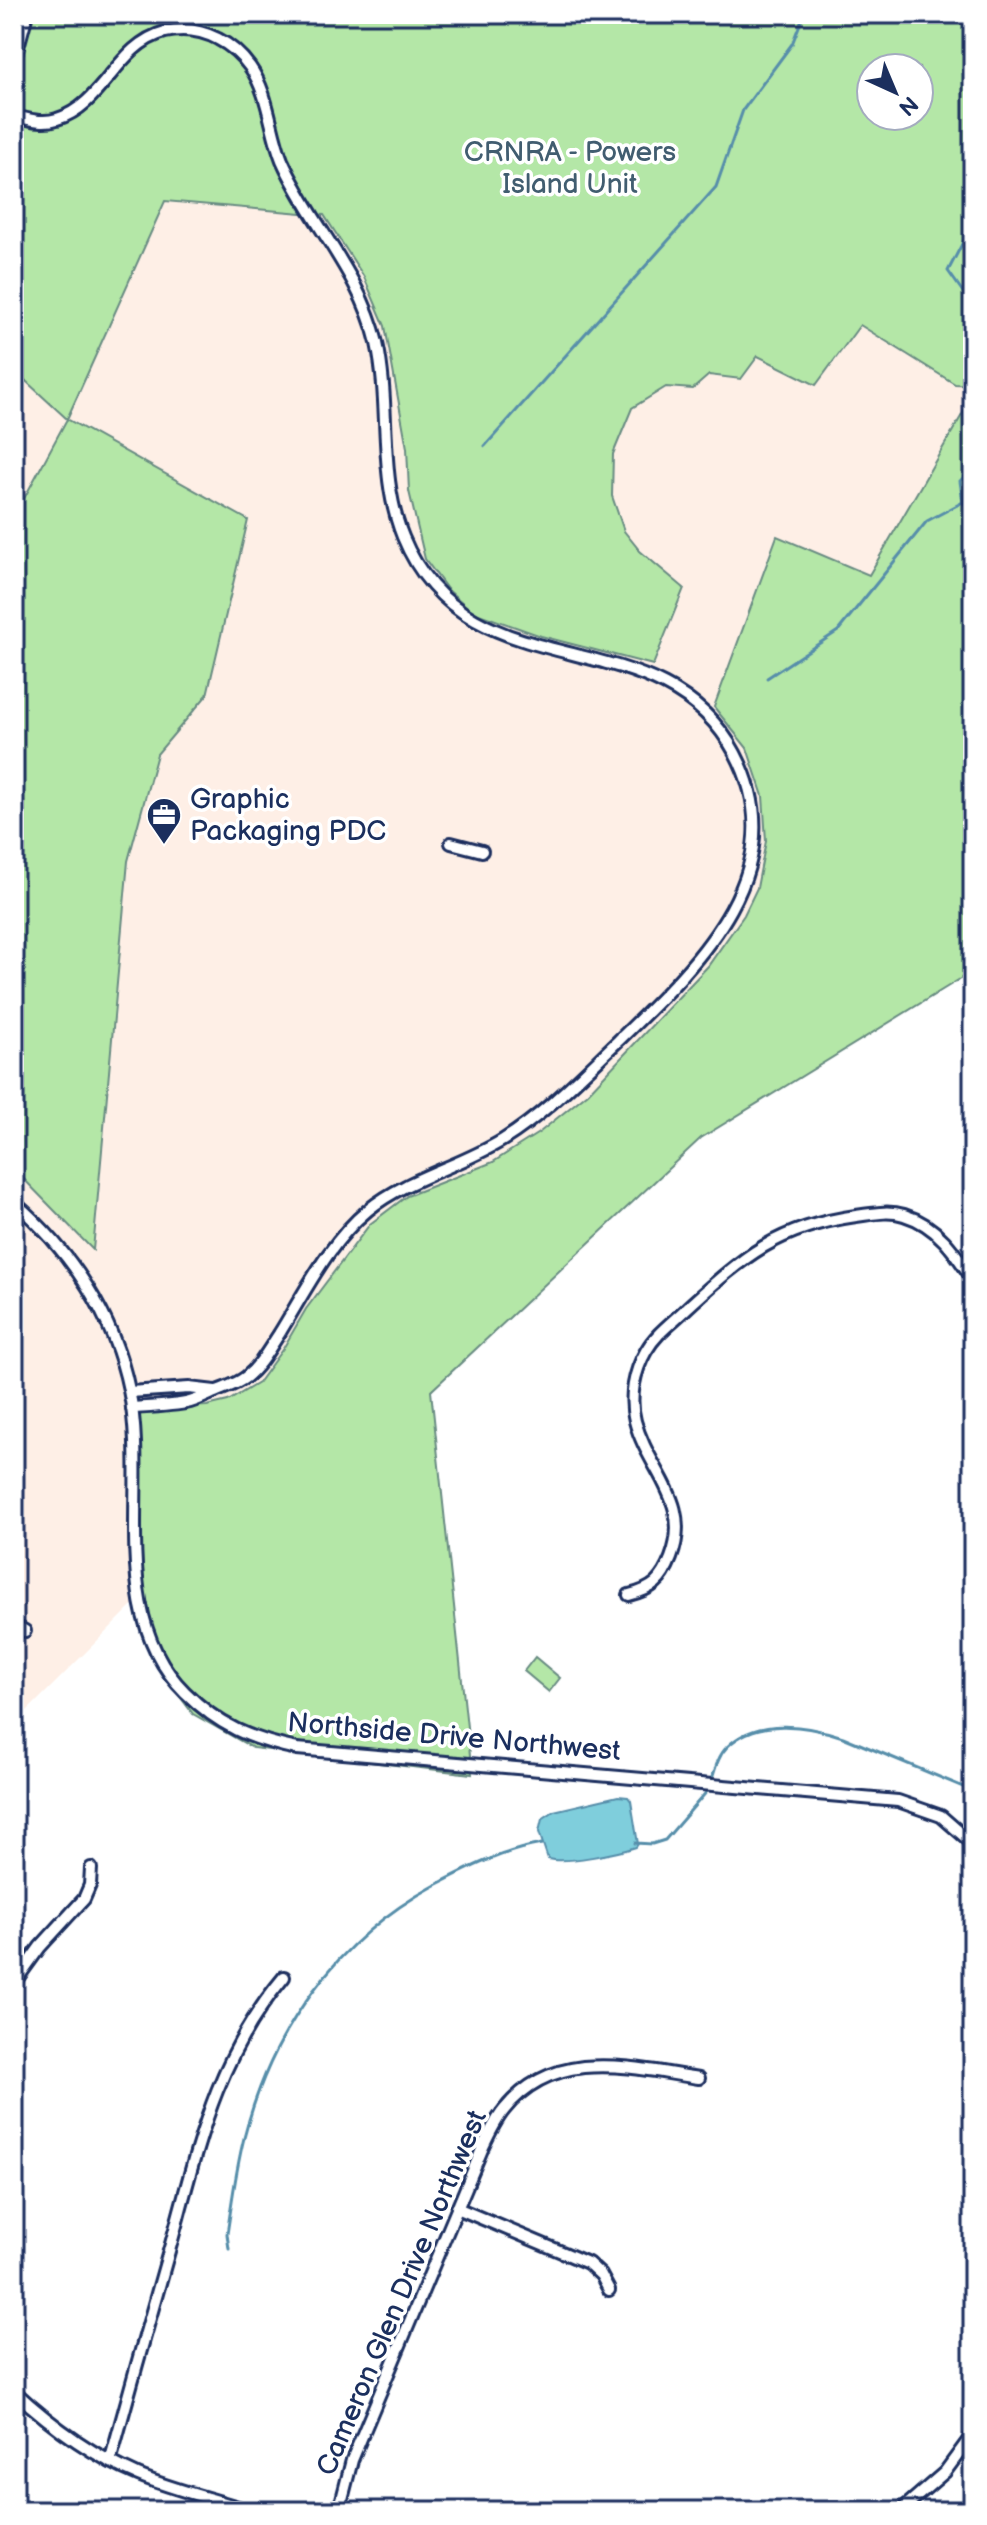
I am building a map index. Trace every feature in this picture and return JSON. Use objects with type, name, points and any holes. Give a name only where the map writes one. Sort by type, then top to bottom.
[{"type":"street","points":[[14,62],[27,14]]},
{"type":"street","points":[[14,116],[48,121],[78,109],[130,50],[157,34],[175,30],[197,31],[236,51],[250,66],[260,84],[285,166],[322,233],[352,278],[369,316],[380,361],[393,507],[404,541],[422,573],[452,606],[490,630],[636,671],[683,695],[712,720],[729,744],[741,766],[752,802],[754,838],[745,882],[737,903],[715,937],[687,972],[556,1101],[524,1126],[475,1156],[399,1189],[363,1214],[334,1247],[257,1366],[245,1378],[190,1403],[132,1408]]},
{"type":"street","points":[[451,843],[482,851]]},
{"type":"street","name":"Northside Drive Northwest","points":[[14,1202],[54,1241],[91,1292],[115,1339],[132,1408],[137,1570],[144,1623],[159,1657],[178,1685],[202,1709],[230,1728],[262,1742],[297,1749],[898,1801],[941,1816],[973,1844]]},
{"type":"street","points":[[629,1595],[654,1586],[661,1579],[674,1550],[677,1525],[670,1489],[635,1422],[635,1381],[647,1350],[658,1335],[716,1281],[771,1241],[821,1223],[879,1212],[903,1215],[923,1223],[942,1237],[973,1280]]},
{"type":"street","points":[[130,1392],[189,1388],[217,1391]]},
{"type":"street","points":[[14,1625],[25,1631]]},
{"type":"street","points":[[14,1983],[40,1947],[84,1899],[90,1885],[91,1868]]},
{"type":"street","points":[[110,2462],[212,2100],[243,2034],[267,1996],[284,1977]]},
{"type":"street","name":"Cameron Glen Drive Northwest","points":[[339,2511],[352,2460],[483,2147],[498,2119],[516,2097],[540,2079],[568,2069],[597,2064],[699,2078]]},
{"type":"street","points":[[457,2208],[588,2263],[601,2275],[609,2290]]},
{"type":"street","points":[[14,2391],[54,2426],[110,2462],[140,2476],[251,2511]]},
{"type":"street","points":[[900,2511],[945,2472],[973,2434]]},
{"type":"shaded area","points":[[165,200],[324,215],[364,277],[385,326],[407,448],[409,491],[684,588],[640,551],[624,531],[612,496],[613,454],[632,408],[667,387],[693,389],[709,375],[741,379],[758,356],[860,325],[955,384],[973,385],[973,396],[869,575],[776,537],[714,707],[747,748],[763,796],[766,841],[757,888],[744,915],[708,966],[588,1093],[540,1132],[493,1162],[407,1196],[306,1309],[258,1383],[228,1401],[207,1406],[138,1600],[14,1724],[14,1169],[93,1249],[128,861],[157,754],[207,695],[68,419],[14,517],[14,370],[68,418]]},
{"type":"shaded area","points":[[14,605],[22,665],[14,720]]},
{"type":"green space","name":"CRNRA - Powers Island Unit","points":[[14,14],[973,14],[973,385],[955,384],[860,325],[816,385],[758,356],[741,379],[709,375],[693,389],[666,387],[632,408],[613,454],[612,496],[624,531],[640,551],[684,588],[653,665],[541,636],[473,612],[447,589],[425,559],[409,491],[407,448],[385,326],[364,277],[324,215],[165,201],[67,419],[14,370]]},
{"type":"green space","points":[[973,396],[973,971],[701,1138],[431,1391],[472,1774],[253,1748],[193,1714],[157,1666],[138,1600],[137,1410],[207,1406],[228,1401],[258,1383],[306,1309],[370,1224],[407,1196],[493,1162],[540,1132],[588,1093],[708,966],[744,915],[757,888],[766,841],[763,796],[747,748],[714,707],[777,536],[869,575]]},
{"type":"green space","points":[[67,419],[248,520],[207,695],[157,754],[128,861],[93,1250],[14,1169],[14,720],[22,665],[14,605],[14,517]]},
{"type":"green space","points":[[535,1657],[560,1678],[549,1692],[524,1671]]},
{"type":"water","points":[[618,1796],[628,1797],[631,1801],[636,1847],[579,1859],[548,1859],[539,1832],[542,1819],[554,1811]]},
{"type":"waterway","points":[[485,446],[716,187],[743,110],[792,44],[804,14]]},
{"type":"waterway","points":[[973,223],[948,271],[973,306]]},
{"type":"waterway","points":[[973,468],[960,481],[963,502],[973,516]]},
{"type":"waterway","points":[[767,678],[838,631],[927,521],[963,502]]},
{"type":"waterway","points":[[713,1776],[722,1754],[739,1737],[767,1727],[783,1726],[814,1729],[843,1737],[973,1791]]},
{"type":"waterway","points":[[635,1843],[652,1844],[665,1840],[709,1789]]},
{"type":"waterway","points":[[229,2249],[227,2234],[236,2174],[256,2099],[271,2061],[313,1991],[338,1960],[399,1907],[473,1866],[542,1844]]},
{"type":"place","name":"Graphic Packaging PDC","points":[[164,846]]}]
